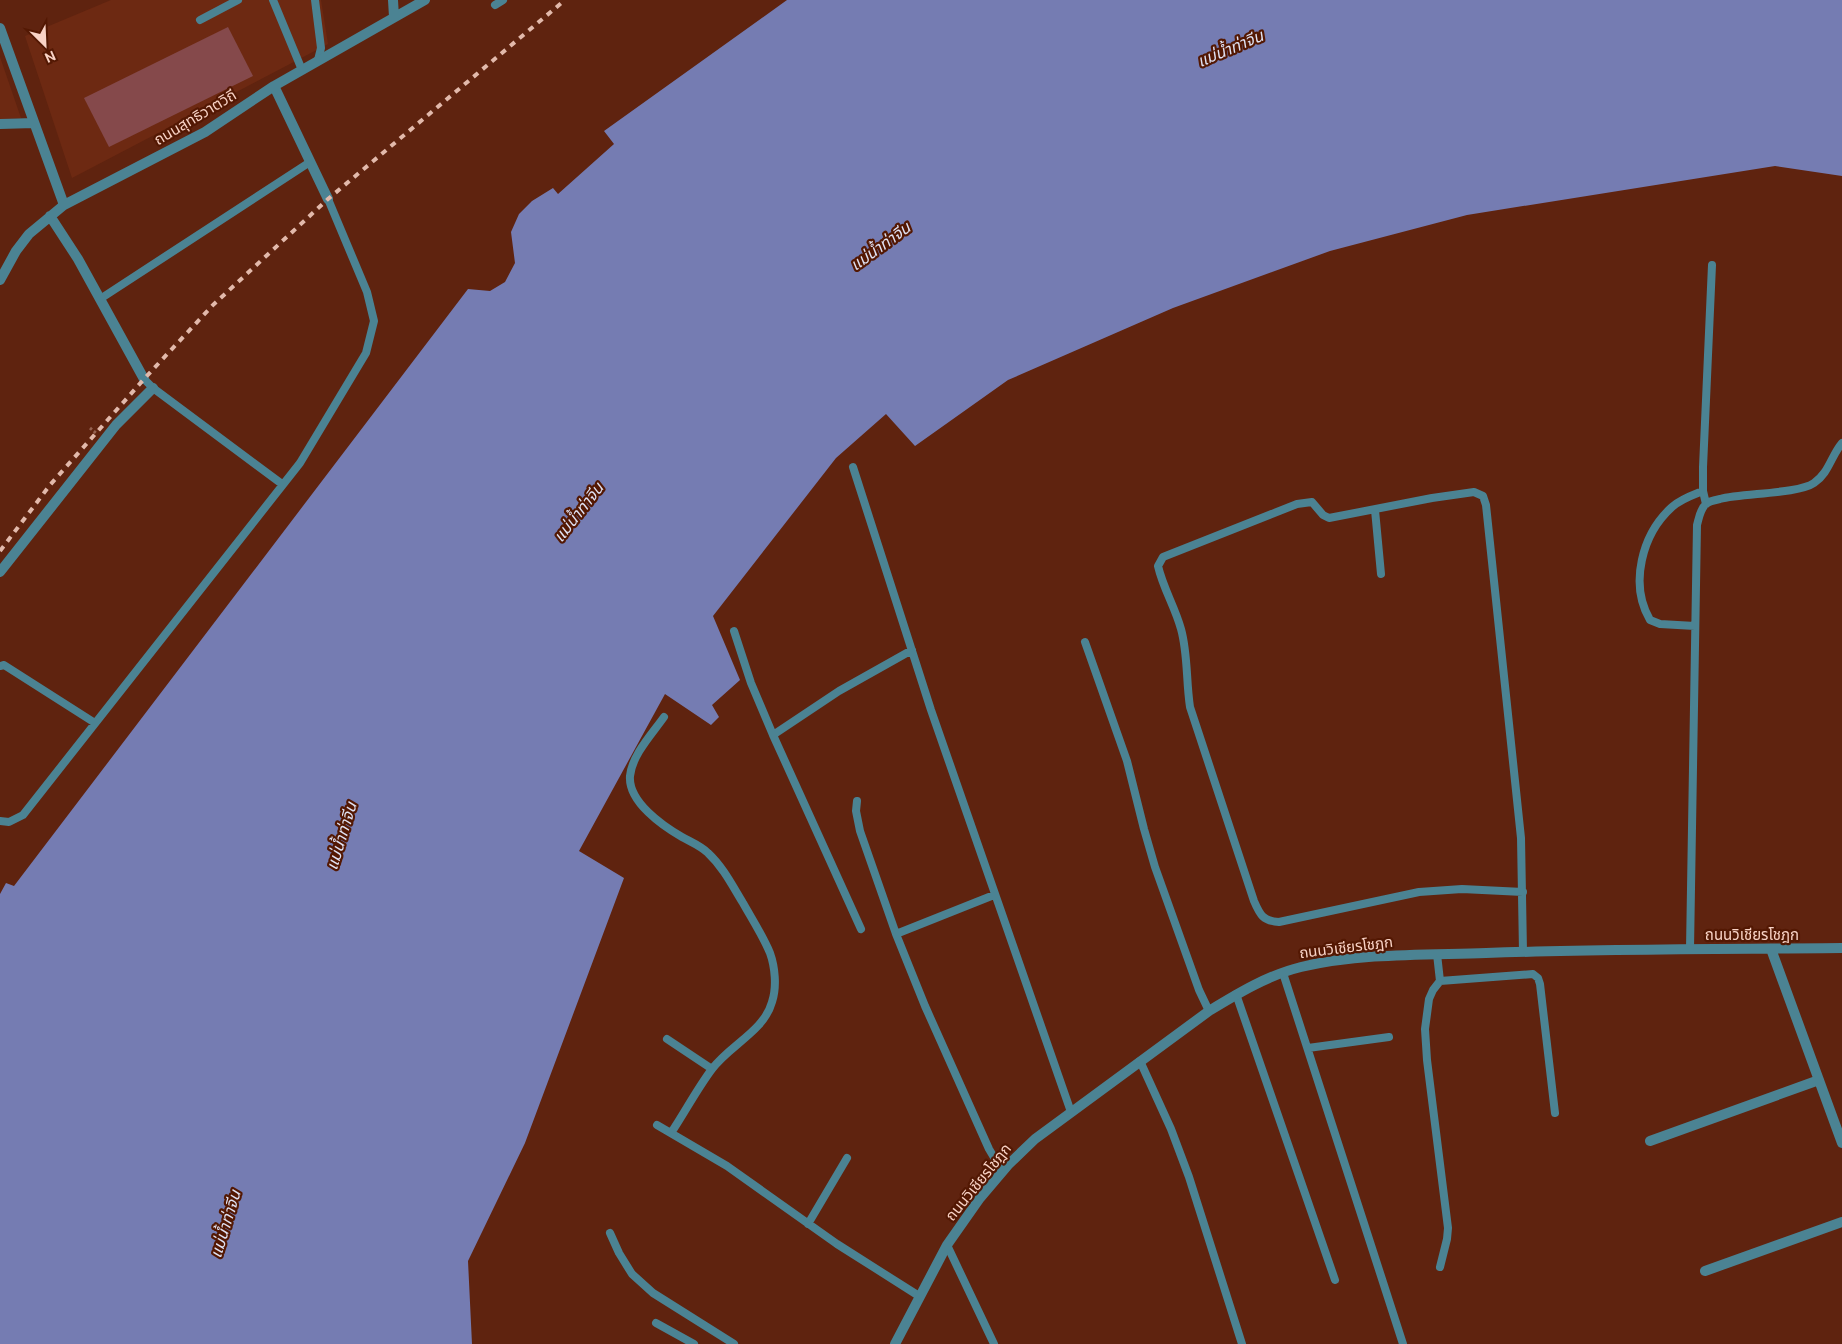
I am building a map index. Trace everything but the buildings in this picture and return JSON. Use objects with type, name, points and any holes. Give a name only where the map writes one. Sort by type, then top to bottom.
[{"type":"street","points":[[393,0],[394,17]]},
{"type":"street","name":"ถนนสุทธิวาตวิถี","points":[[0,280],[28,234],[64,205],[205,132],[274,86],[425,0]]},
{"type":"street","points":[[0,28],[64,205]]},
{"type":"street","points":[[274,86],[328,199]]},
{"type":"street","points":[[1,126],[34,123]]},
{"type":"street","points":[[50,216],[78,259],[144,379]]},
{"type":"street","points":[[0,572],[116,425],[153,388]]},
{"type":"street","name":"ถนนวิเชียรโชฎก","points":[[896,1344],[919,1296],[947,1245],[980,1198],[1002,1171],[1035,1139],[1208,1011],[1236,994],[1283,972],[1336,961],[1380,956],[1690,949],[1842,948]]},
{"type":"street","points":[[1771,949],[1842,1143]]},
{"type":"street","points":[[1650,1141],[1819,1080]]},
{"type":"street","points":[[1705,1271],[1842,1222]]},
{"type":"lane","points":[[200,20],[238,0]]},
{"type":"lane","points":[[273,0],[302,70]]},
{"type":"lane","points":[[315,0],[321,48],[318,60]]},
{"type":"lane","points":[[495,5],[503,0]]},
{"type":"lane","points":[[100,299],[310,162]]},
{"type":"lane","points":[[0,821],[9,822],[23,815],[300,463],[366,353],[374,321],[368,292],[328,199]]},
{"type":"lane","points":[[1706,504],[1703,491],[1704,432],[1712,265]]},
{"type":"lane","points":[[144,379],[153,388],[282,484]]},
{"type":"lane","points":[[1690,949],[1697,525],[1701,510],[1706,504],[1727,497],[1799,488],[1813,484],[1826,473],[1842,442]]},
{"type":"lane","points":[[854,467],[912,650],[994,895],[1070,1112]]},
{"type":"lane","points":[[1695,626],[1660,624],[1650,620],[1642,601],[1639,572],[1643,554],[1651,534],[1661,518],[1674,505],[1703,491]]},
{"type":"lane","points":[[1523,892],[1462,889],[1419,892],[1279,922],[1263,918],[1254,901],[1190,706],[1188,674],[1181,628],[1160,577],[1158,566],[1163,557],[1296,504],[1312,502],[1323,515],[1329,518],[1432,498],[1474,492],[1483,496],[1486,505],[1522,838],[1523,892],[1523,952]]},
{"type":"lane","points":[[1374,510],[1380,574]]},
{"type":"lane","points":[[734,631],[751,683],[772,735],[861,929]]},
{"type":"lane","points":[[1085,642],[1127,761],[1158,876],[1208,1011]]},
{"type":"lane","points":[[772,735],[839,692],[912,650]]},
{"type":"lane","points":[[0,666],[4,665],[95,723]]},
{"type":"lane","points":[[664,718],[634,764],[630,778],[634,792],[640,805],[649,814],[707,852],[721,867],[770,954],[775,989],[767,1014],[760,1024],[712,1069],[671,1133]]},
{"type":"lane","points":[[857,801],[856,811],[860,831],[896,934],[957,1078],[989,1149],[1002,1171]]},
{"type":"lane","points":[[896,934],[994,895]]},
{"type":"lane","points":[[1437,954],[1440,981],[1429,999],[1425,1029],[1427,1060],[1448,1228],[1440,1267]]},
{"type":"lane","points":[[1283,972],[1404,1344]]},
{"type":"lane","points":[[1440,981],[1533,974],[1538,978],[1556,1112]]},
{"type":"lane","points":[[1236,994],[1334,1280]]},
{"type":"lane","points":[[1308,1048],[1389,1037]]},
{"type":"lane","points":[[667,1039],[712,1069]]},
{"type":"lane","points":[[1140,1061],[1171,1129],[1189,1177],[1242,1344]]},
{"type":"lane","points":[[657,1125],[727,1166],[808,1224],[919,1296]]},
{"type":"lane","points":[[808,1224],[847,1158]]},
{"type":"lane","points":[[610,1232],[619,1253],[632,1274],[652,1293],[734,1344]]},
{"type":"lane","points":[[947,1245],[994,1344]]},
{"type":"lane","points":[[656,1323],[694,1344]]},
{"type":"shaded area","points":[[111,0],[321,0],[328,44],[72,178],[25,36]]},
{"type":"shaded area","points":[[0,57],[21,118],[0,119]]},
{"type":"water","name":"แม่น้ำท่าจีน","points":[[787,0],[1842,0],[1842,176],[1775,166],[1467,215],[1330,251],[1173,308],[1008,380],[915,446],[886,414],[836,458],[713,616],[740,680],[712,705],[719,717],[711,725],[665,694],[579,851],[624,878],[525,1143],[468,1261],[472,1344],[0,1344],[0,894],[6,883],[14,886],[468,289],[490,291],[505,282],[515,263],[511,232],[519,214],[532,201],[553,188],[558,194],[614,144],[604,131]]},
{"type":"railway","points":[[0,551],[50,485],[213,305],[328,199],[565,0]]}]
